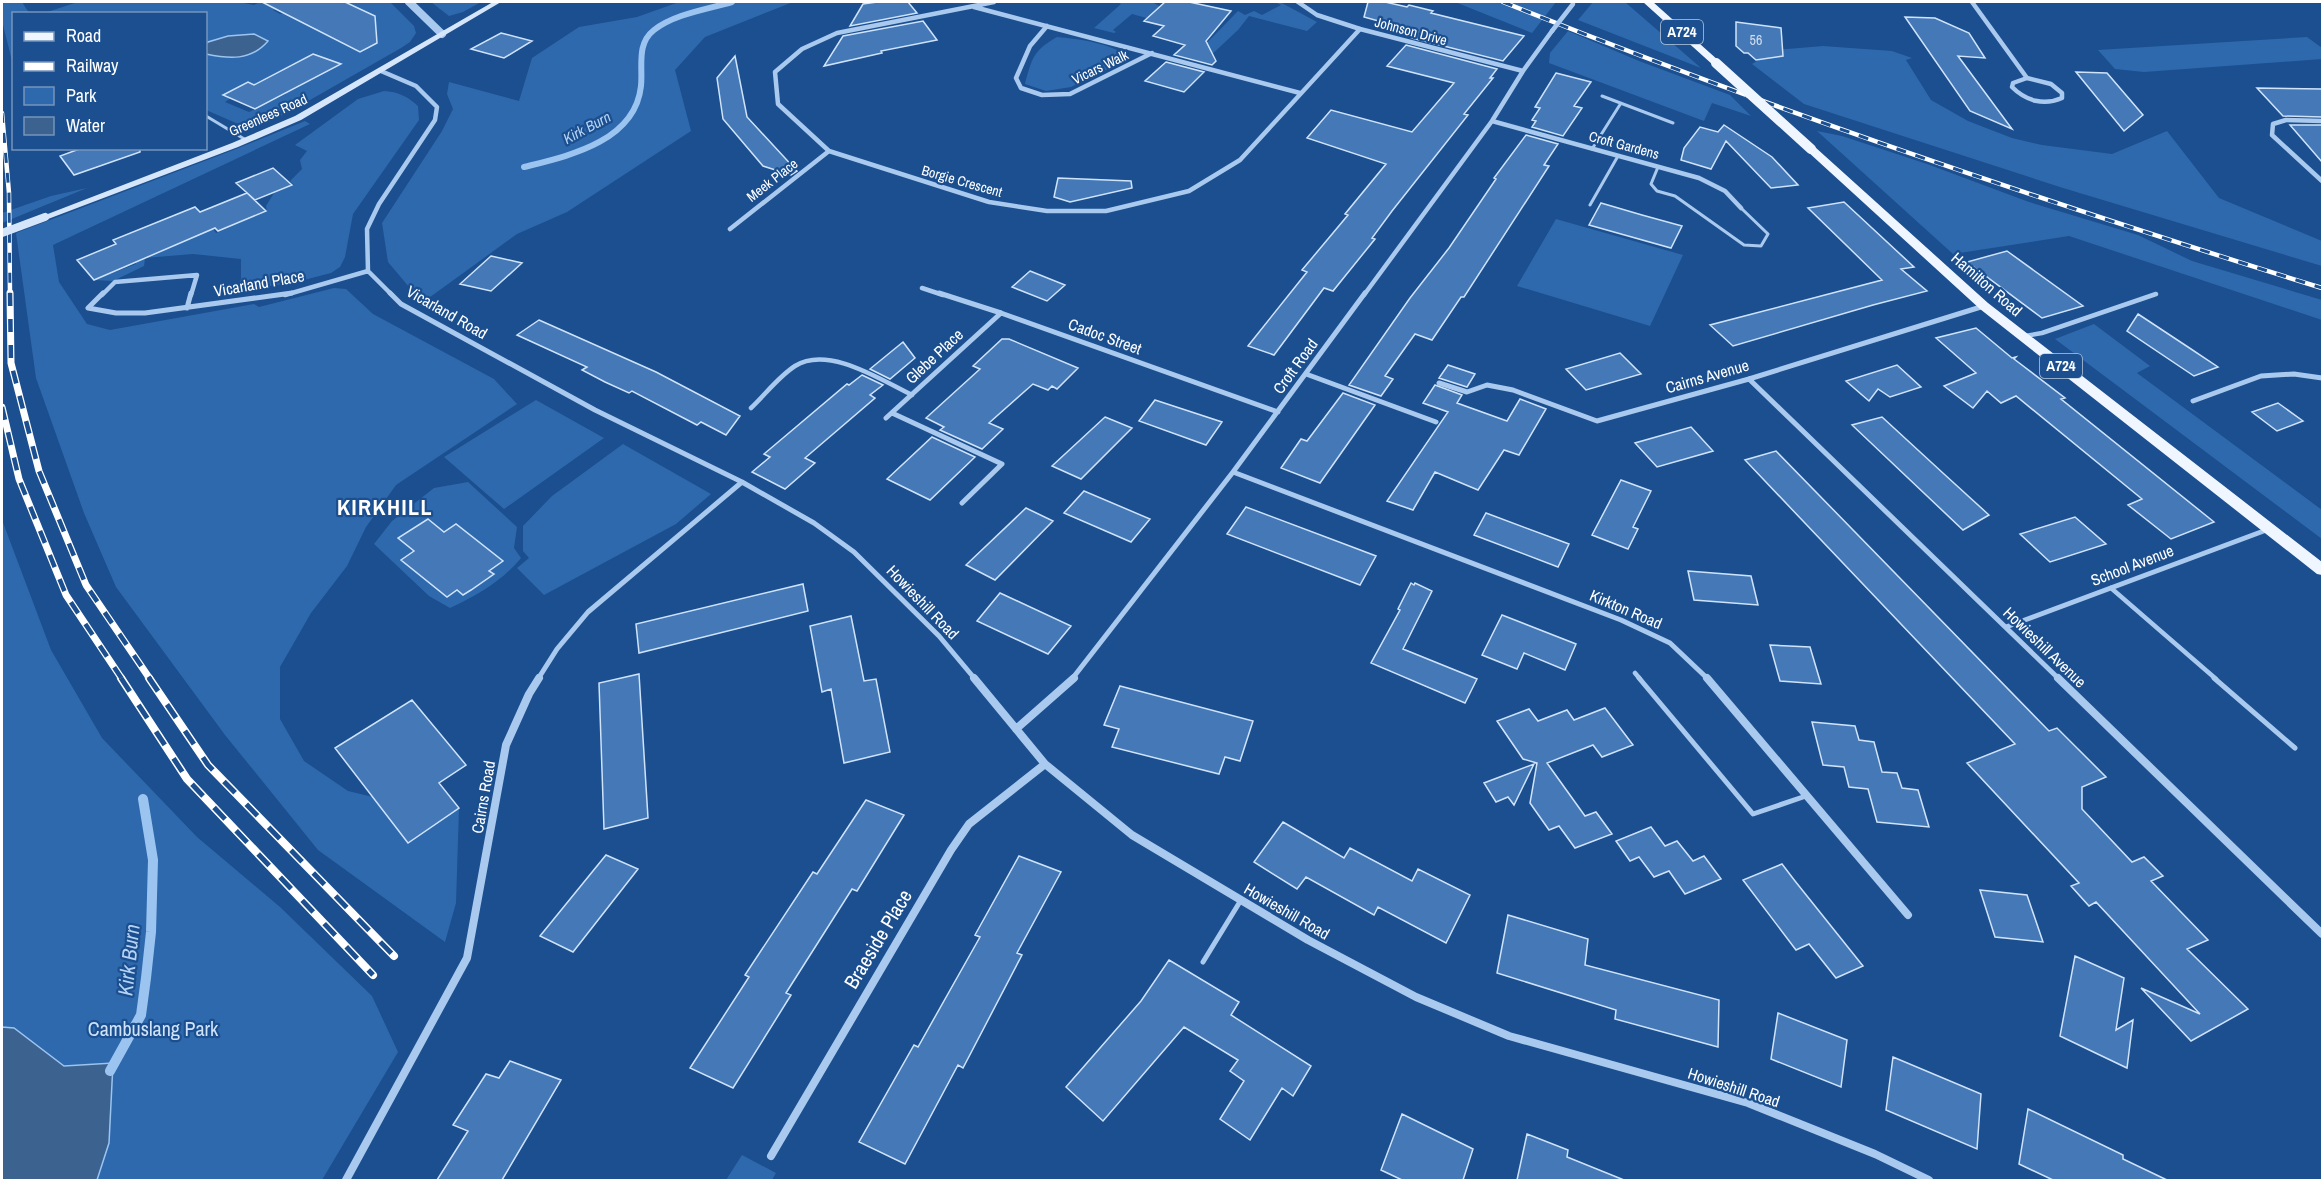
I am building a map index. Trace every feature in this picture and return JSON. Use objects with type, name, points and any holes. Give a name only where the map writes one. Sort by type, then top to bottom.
[{"type":"main road","name":"Greenlees Road","points":[[2,233],[246,140],[316,108],[497,2]]},
{"type":"main road","name":"Hamilton Road","points":[[1648,2],[1984,306],[2322,570]]},
{"type":"street","points":[[409,2],[442,34]]},
{"type":"street","name":"Borgie Crescent","points":[[994,2],[837,33],[802,49],[775,72],[778,104],[829,151],[989,202],[1047,211],[1106,211],[1189,191],[1240,160],[1360,29]]},
{"type":"street","name":"Johnson Drive","points":[[1298,2],[1317,15],[1360,29],[1523,71]]},
{"type":"street","points":[[1972,2],[2027,78],[2049,83],[2058,88],[2062,93],[2061,98],[2056,101],[2036,101],[2016,93],[2012,87],[2013,82],[2027,78]]},
{"type":"street","name":"Croft Road","points":[[1016,729],[1075,677],[1233,472],[1492,121],[1523,71],[1574,3]]},
{"type":"street","name":"Vicars Walk","points":[[971,6],[1300,93]]},
{"type":"street","name":"Vicars Walk","points":[[1047,26],[1030,46],[1016,78],[1021,88],[1042,95],[1070,94],[1152,53]]},
{"type":"street","points":[[368,271],[367,229],[379,204],[435,120],[437,107],[416,86],[381,71]]},
{"type":"street","points":[[2322,121],[2286,120],[2273,124],[2272,135],[2322,181]]},
{"type":"street","name":"Croft Gardens","points":[[1492,121],[1699,178],[1725,191],[1741,208]]},
{"type":"street","name":"Meek Place","points":[[729,229],[829,151]]},
{"type":"street","name":"Vicarland Place","points":[[188,308],[197,275],[115,282],[88,308],[109,314],[149,314],[292,293],[368,271]]},
{"type":"street","name":"Vicarland Road","points":[[368,271],[401,304],[595,410],[742,482]]},
{"type":"street","name":"Cadoc Street","points":[[922,288],[1001,313],[1278,412]]},
{"type":"street","name":"Cairns Avenue","points":[[1439,383],[1467,392],[1487,385],[1513,390],[1597,421],[1749,379],[1984,306]]},
{"type":"street","name":"Glebe Place","points":[[886,418],[1001,313]]},
{"type":"street","points":[[1306,374],[1436,422]]},
{"type":"street","points":[[2193,401],[2261,376],[2294,374],[2322,378]]},
{"type":"street","name":"Howieshill Avenue","points":[[1749,379],[2322,934]]},
{"type":"street","points":[[892,413],[1002,464],[962,503]]},
{"type":"street","name":"Kirkton Road","points":[[1233,472],[1622,620],[1670,643],[1699,669],[1908,915]]},
{"type":"street","name":"Howieshill Road","points":[[742,482],[814,523],[854,552],[939,636],[1045,764],[1132,835],[1308,940],[1416,997],[1509,1036],[1748,1103],[1875,1154],[1929,1180]]},
{"type":"street","name":"Cairns Road","points":[[346,1180],[467,958],[506,745],[529,694],[557,649],[588,612],[742,482]]},
{"type":"street","name":"School Avenue","points":[[2006,627],[2269,529]]},
{"type":"street","name":"Braeside Place","points":[[771,1156],[951,850],[969,824],[1045,764]]},
{"type":"lane","points":[[1602,96],[1672,123]]},
{"type":"lane","points":[[1592,149],[1621,103]]},
{"type":"lane","points":[[207,117],[246,140]]},
{"type":"lane","points":[[1590,205],[1618,156]]},
{"type":"lane","points":[[1658,167],[1651,184],[1657,191],[1675,196],[1744,245],[1761,246],[1768,234],[1741,208]]},
{"type":"lane","points":[[2022,336],[2042,333],[2156,294]]},
{"type":"lane","points":[[751,408],[794,366],[809,359],[820,358],[835,361],[912,395]]},
{"type":"lane","points":[[2111,588],[2295,748]]},
{"type":"lane","points":[[1635,673],[1753,814],[1806,795]]},
{"type":"lane","points":[[1203,962],[1241,900]]},
{"type":"green space","points":[[2,2],[22,2],[28,12],[12,12],[12,61],[2,21]]},
{"type":"green space","points":[[78,2],[238,2],[254,5],[260,2],[292,2],[273,10],[280,14],[322,20],[354,6],[345,2],[390,2],[414,26],[416,33],[410,42],[401,48],[289,112],[252,130],[207,110],[207,12],[47,12]],"holes":[[[248,82],[257,86],[263,83],[286,94],[249,112],[225,102],[231,98],[223,94],[232,90],[241,94]]]},
{"type":"green space","points":[[292,2],[316,2],[299,8]]},
{"type":"green space","points":[[431,2],[481,2],[463,12],[449,16]]},
{"type":"green space","points":[[679,2],[793,2],[705,37],[675,70],[691,131],[567,212],[517,234],[426,300],[409,287],[388,262],[382,223],[442,131],[453,109],[447,94],[449,82],[519,101],[532,58],[579,27],[637,17]]},
{"type":"green space","points":[[1117,2],[1152,2],[1175,15],[1220,24],[1213,34],[1164,27],[1159,25],[1161,22],[1132,14],[1113,30],[1116,32],[1114,33],[1094,28],[1121,4]]},
{"type":"green space","points":[[1275,2],[1280,2],[1317,22],[1307,31],[1249,16],[1238,30],[1208,58],[1195,55],[1238,11],[1245,15],[1254,11],[1262,15],[1281,5]]},
{"type":"green space","points":[[1455,2],[1556,2],[1532,33]]},
{"type":"green space","points":[[1593,2],[1625,2],[1701,68],[1578,20]]},
{"type":"green space","points":[[1568,31],[1639,61],[1730,95],[1751,116],[1712,103],[1704,121],[1549,63],[1550,53]]},
{"type":"green space","points":[[1057,37],[1105,45],[1130,58],[1071,87],[1046,91],[1025,84],[1038,51]]},
{"type":"green space","points":[[2307,37],[2322,48],[2322,59],[2144,72],[2115,69],[2098,50]]},
{"type":"green space","points":[[1823,46],[1892,51],[1912,58],[1906,60],[1931,100],[1968,121],[2012,138],[2042,145],[2112,154],[2167,131],[2219,198],[2322,241],[2322,266],[2063,188],[1804,104],[1752,64],[1775,50]]},
{"type":"green space","points":[[384,91],[402,95],[418,106],[419,120],[353,214],[345,257],[340,267],[331,273],[252,289],[233,289],[241,280],[241,259],[193,254],[145,258],[144,266],[113,281],[94,280],[136,264],[131,258],[168,248],[213,229],[216,233],[267,211],[266,206],[274,193],[294,185],[290,181],[302,169],[300,160],[307,151],[295,145],[358,99]]},
{"type":"green space","points":[[305,121],[310,124],[53,245],[59,282],[87,324],[110,330],[254,304],[259,307],[334,288],[346,289],[373,314],[494,379],[517,404],[396,485],[366,527],[347,566],[311,613],[280,667],[280,719],[304,761],[348,791],[373,797],[408,842],[459,808],[456,903],[445,942],[318,850],[225,735],[116,587],[84,513],[36,378],[16,233]]},
{"type":"green space","points":[[1817,131],[1842,136],[1927,164],[2029,202],[2138,235],[2192,261],[2322,300],[2322,320],[2069,236],[1953,254]]},
{"type":"green space","points":[[87,188],[2,223],[2,213],[51,196]]},
{"type":"green space","points":[[1556,219],[1683,255],[1650,326],[1517,286]]},
{"type":"green space","points":[[2094,324],[2150,366],[2137,373],[2322,510],[2322,539],[2055,339]]},
{"type":"green space","points":[[536,400],[604,438],[504,509],[444,457]]},
{"type":"green space","points":[[623,444],[711,494],[676,524],[544,595],[517,568],[529,558],[523,551],[523,526],[552,496]]},
{"type":"green space","points":[[468,482],[517,527],[514,548],[521,558],[489,587],[450,608],[429,596],[374,544],[392,521],[434,488]]},
{"type":"green space","name":"Cambuslang Park","points":[[2,520],[51,650],[102,738],[197,837],[280,907],[372,996],[398,1052],[322,1180],[2,1180]]},
{"type":"green space","points":[[742,1155],[776,1173],[772,1180],[726,1180]]},
{"type":"water","points":[[254,34],[268,41],[254,52],[239,57],[207,54],[208,42],[228,36]]},
{"type":"water","points":[[2,1027],[14,1028],[64,1066],[113,1063],[109,1143],[97,1180],[2,1180]]},
{"type":"building","points":[[262,2],[345,2],[375,16],[377,43],[360,52]]},
{"type":"building","points":[[908,2],[917,13],[850,26],[863,4]]},
{"type":"building","points":[[1165,2],[1189,2],[1231,11],[1206,41],[1216,61],[1212,65],[1174,55],[1185,45],[1153,36],[1164,26],[1144,21]]},
{"type":"building","points":[[1368,2],[1385,2],[1407,7],[1409,5],[1433,11],[1431,13],[1524,36],[1503,61],[1412,38],[1418,32],[1364,17]]},
{"type":"building","points":[[1905,17],[1935,18],[1969,33],[1985,58],[1958,56],[2012,129],[1970,111]]},
{"type":"building","points":[[923,21],[937,40],[881,51],[882,53],[824,66],[843,36]]},
{"type":"building","points":[[1736,22],[1781,28],[1783,56],[1756,60],[1748,53],[1744,53],[1736,46]]},
{"type":"building","points":[[501,33],[532,41],[504,58],[471,49]]},
{"type":"building","points":[[1406,45],[1497,69],[1490,78],[1493,78],[1464,114],[1468,115],[1392,211],[1372,238],[1375,239],[1333,291],[1324,288],[1274,355],[1248,346],[1307,272],[1302,270],[1348,215],[1345,214],[1386,164],[1307,138],[1331,110],[1412,132],[1454,83],[1387,66]]},
{"type":"building","points":[[313,54],[341,64],[255,109],[223,95],[248,82],[254,85]]},
{"type":"building","points":[[735,56],[747,117],[797,171],[791,175],[763,166],[723,119],[717,78]]},
{"type":"building","points":[[1166,62],[1204,72],[1184,92],[1145,81]]},
{"type":"building","points":[[2076,72],[2107,73],[2143,115],[2124,131]]},
{"type":"building","points":[[1556,73],[1591,82],[1574,106],[1582,108],[1563,136],[1532,127],[1536,121],[1532,120],[1540,108],[1535,107]]},
{"type":"building","points":[[2257,88],[2322,89],[2322,117],[2283,116]]},
{"type":"building","points":[[1724,125],[1772,157],[1798,185],[1771,188],[1726,141],[1711,169],[1681,160],[1684,148],[1700,127],[1718,132]]},
{"type":"building","points":[[2290,125],[2322,125],[2322,162]]},
{"type":"building","points":[[1526,135],[1558,144],[1544,165],[1549,166],[1464,297],[1461,297],[1432,340],[1415,334],[1385,376],[1393,379],[1381,396],[1349,385],[1410,298],[1449,248],[1496,179],[1494,178]]},
{"type":"building","points":[[76,150],[140,150],[140,152],[74,175],[60,156]]},
{"type":"building","points":[[273,168],[292,185],[255,200],[236,183]]},
{"type":"building","points":[[1058,178],[1131,181],[1132,188],[1070,202],[1054,197]]},
{"type":"building","points":[[247,193],[266,211],[218,231],[215,228],[94,280],[77,260],[116,244],[113,240],[195,207],[200,212]]},
{"type":"building","points":[[1844,202],[1914,267],[1901,269],[1927,291],[1733,346],[1710,325],[1882,280],[1808,208]]},
{"type":"building","points":[[1601,203],[1682,226],[1671,248],[1589,225]]},
{"type":"building","points":[[2007,251],[2083,306],[2042,318],[1967,262]]},
{"type":"building","points":[[491,256],[522,263],[491,291],[460,284]]},
{"type":"building","points":[[1030,271],[1065,285],[1047,301],[1012,287]]},
{"type":"building","points":[[2138,314],[2218,367],[2194,376],[2127,331]]},
{"type":"building","points":[[539,320],[656,372],[740,416],[726,435],[701,422],[697,425],[632,391],[629,393],[605,382],[582,370],[587,367],[517,335]]},
{"type":"building","points":[[1976,328],[2012,358],[2016,357],[2014,359],[2065,398],[2061,399],[2214,522],[2171,539],[2128,505],[2142,499],[2016,396],[2001,403],[1987,391],[1973,408],[1944,386],[1976,373],[1936,338]]},
{"type":"building","points":[[1002,339],[1009,339],[1078,368],[1057,389],[1052,386],[1048,390],[1033,384],[989,423],[1003,429],[982,449],[940,430],[944,427],[926,418],[980,369],[973,366]]},
{"type":"building","points":[[903,342],[915,358],[890,379],[870,369]]},
{"type":"building","points":[[1620,353],[1641,374],[1586,390],[1566,369]]},
{"type":"building","points":[[1448,365],[1475,374],[1467,387],[1439,378]]},
{"type":"building","points":[[1897,365],[1921,387],[1890,397],[1878,389],[1869,401],[1846,381]]},
{"type":"building","points":[[862,375],[883,385],[870,395],[875,398],[805,458],[815,463],[785,489],[752,472],[770,457],[764,454],[847,384],[849,385]]},
{"type":"building","points":[[1435,385],[1462,395],[1457,403],[1507,421],[1520,399],[1546,409],[1519,455],[1504,450],[1478,490],[1435,472],[1413,510],[1387,501],[1448,412],[1423,403]]},
{"type":"building","points":[[1343,393],[1375,405],[1320,483],[1281,468],[1301,439],[1307,441]]},
{"type":"building","points":[[1155,400],[1222,422],[1206,445],[1139,421]]},
{"type":"building","points":[[2278,403],[2303,421],[2277,431],[2252,412]]},
{"type":"building","points":[[1105,417],[1132,428],[1081,479],[1052,466]]},
{"type":"building","points":[[1882,417],[1989,515],[1963,530],[1852,425]]},
{"type":"building","points":[[1691,427],[1713,451],[1657,467],[1635,443]]},
{"type":"building","points":[[932,437],[975,457],[930,500],[887,479]]},
{"type":"building","points":[[1776,451],[2049,731],[2057,728],[2106,777],[2082,787],[2082,809],[2132,862],[2144,857],[2163,876],[2151,881],[2208,940],[2187,949],[2248,1009],[2191,1041],[2141,988],[2200,1014],[2096,902],[2089,906],[2071,886],[2079,883],[1967,763],[2015,744],[1745,460]]},
{"type":"building","points":[[1621,480],[1651,491],[1633,527],[1638,529],[1628,549],[1592,535]]},
{"type":"building","points":[[1084,491],[1150,519],[1131,542],[1064,513]]},
{"type":"building","points":[[1246,507],[1376,556],[1360,585],[1227,534]]},
{"type":"building","points":[[1026,508],[1053,521],[995,580],[966,565]]},
{"type":"building","points":[[1486,513],[1569,544],[1558,567],[1474,535]]},
{"type":"building","points":[[2075,517],[2106,544],[2050,562],[2020,534]]},
{"type":"building","points":[[428,519],[444,532],[456,524],[503,561],[489,571],[494,574],[471,590],[463,595],[457,590],[447,597],[401,560],[414,551],[398,538]]},
{"type":"building","points":[[1688,571],[1751,576],[1758,605],[1694,600]]},
{"type":"building","points":[[1411,583],[1432,591],[1403,649],[1477,679],[1465,703],[1371,663],[1400,610],[1398,609]]},
{"type":"building","points":[[803,584],[808,611],[639,653],[636,624]]},
{"type":"building","points":[[1000,593],[1071,626],[1048,654],[977,621]]},
{"type":"building","points":[[1502,615],[1576,644],[1565,670],[1524,653],[1517,669],[1482,655]]},
{"type":"building","points":[[851,616],[864,681],[876,679],[890,752],[844,763],[831,689],[822,692],[810,626]]},
{"type":"building","points":[[1770,645],[1810,647],[1821,684],[1780,681]]},
{"type":"building","points":[[639,674],[648,818],[604,829],[599,683]]},
{"type":"building","points":[[1120,686],[1253,721],[1240,761],[1225,757],[1219,774],[1112,747],[1119,729],[1104,725]]},
{"type":"building","points":[[412,700],[466,765],[439,783],[459,808],[408,843],[335,748]]},
{"type":"building","points":[[1605,708],[1633,745],[1602,757],[1593,745],[1547,763],[1585,816],[1596,812],[1612,834],[1575,848],[1559,826],[1549,830],[1530,803],[1537,763],[1523,759],[1497,721],[1529,709],[1538,721],[1567,710],[1574,720]]},
{"type":"building","points":[[1812,722],[1855,726],[1859,740],[1874,742],[1882,772],[1897,773],[1902,788],[1918,790],[1929,827],[1877,822],[1868,789],[1849,787],[1844,767],[1823,765]]},
{"type":"building","points":[[1534,764],[1514,805],[1508,797],[1496,802],[1484,783]]},
{"type":"building","points":[[866,800],[904,815],[857,891],[852,889],[786,993],[791,995],[733,1088],[690,1068],[749,977],[745,975],[813,872],[817,874]]},
{"type":"building","points":[[1283,822],[1344,858],[1350,848],[1412,881],[1418,869],[1470,895],[1446,943],[1378,907],[1374,915],[1306,877],[1297,889],[1254,862]]},
{"type":"building","points":[[1651,827],[1665,846],[1677,841],[1693,861],[1704,856],[1721,879],[1685,894],[1669,871],[1654,877],[1639,857],[1630,861],[1616,841]]},
{"type":"building","points":[[606,855],[638,869],[573,952],[540,936]]},
{"type":"building","points":[[1019,856],[1061,872],[1017,953],[1022,955],[963,1068],[958,1065],[905,1164],[859,1142],[914,1045],[918,1047],[980,937],[975,935]]},
{"type":"building","points":[[1782,864],[1863,966],[1836,978],[1809,944],[1796,950],[1743,880]]},
{"type":"building","points":[[1980,890],[2027,895],[2043,942],[1995,937]]},
{"type":"building","points":[[1508,915],[1588,939],[1585,965],[1719,1000],[1718,1047],[1615,1019],[1616,1010],[1497,973]]},
{"type":"building","points":[[2075,956],[2124,978],[2116,1030],[2133,1020],[2127,1068],[2060,1036]]},
{"type":"building","points":[[1169,960],[1239,1002],[1231,1015],[1311,1066],[1293,1096],[1282,1088],[1250,1140],[1220,1119],[1244,1081],[1230,1071],[1238,1060],[1184,1027],[1103,1121],[1066,1087],[1141,1001]]},
{"type":"building","points":[[1778,1013],[1847,1040],[1841,1087],[1771,1059]]},
{"type":"building","points":[[1893,1057],[1981,1094],[1977,1149],[1886,1110]]},
{"type":"building","points":[[510,1061],[561,1080],[502,1180],[437,1180],[468,1131],[453,1125],[486,1074],[499,1078]]},
{"type":"building","points":[[2028,1109],[2123,1155],[2123,1159],[2167,1180],[2053,1180],[2019,1164]]},
{"type":"building","points":[[1402,1114],[1473,1149],[1463,1180],[1402,1180],[1381,1170]]},
{"type":"building","points":[[1527,1134],[1568,1150],[1567,1157],[1624,1180],[1517,1180]]},
{"type":"waterway","name":"Kirk Burn","points":[[524,167],[579,151],[613,133],[626,121],[636,105],[641,86],[643,49],[648,36],[662,24],[671,20],[732,2]]},
{"type":"waterway","name":"Kirk Burn","points":[[110,1071],[141,1015],[146,978],[151,932],[153,860],[143,799]]},
{"type":"railway","points":[[1503,2],[1706,80],[1910,153],[2322,288]]},
{"type":"railway","points":[[2,113],[9,193],[10,295]]},
{"type":"railway","points":[[10,293],[11,363],[39,471],[86,585],[150,679]]},
{"type":"railway","points":[[2,407],[19,479],[66,595],[122,679]]},
{"type":"railway","points":[[121,678],[187,779],[373,975]]},
{"type":"railway","points":[[149,678],[208,765],[394,956]]},
{"type":"district","name":"KIRKHILL","points":[[385,507]]}]
